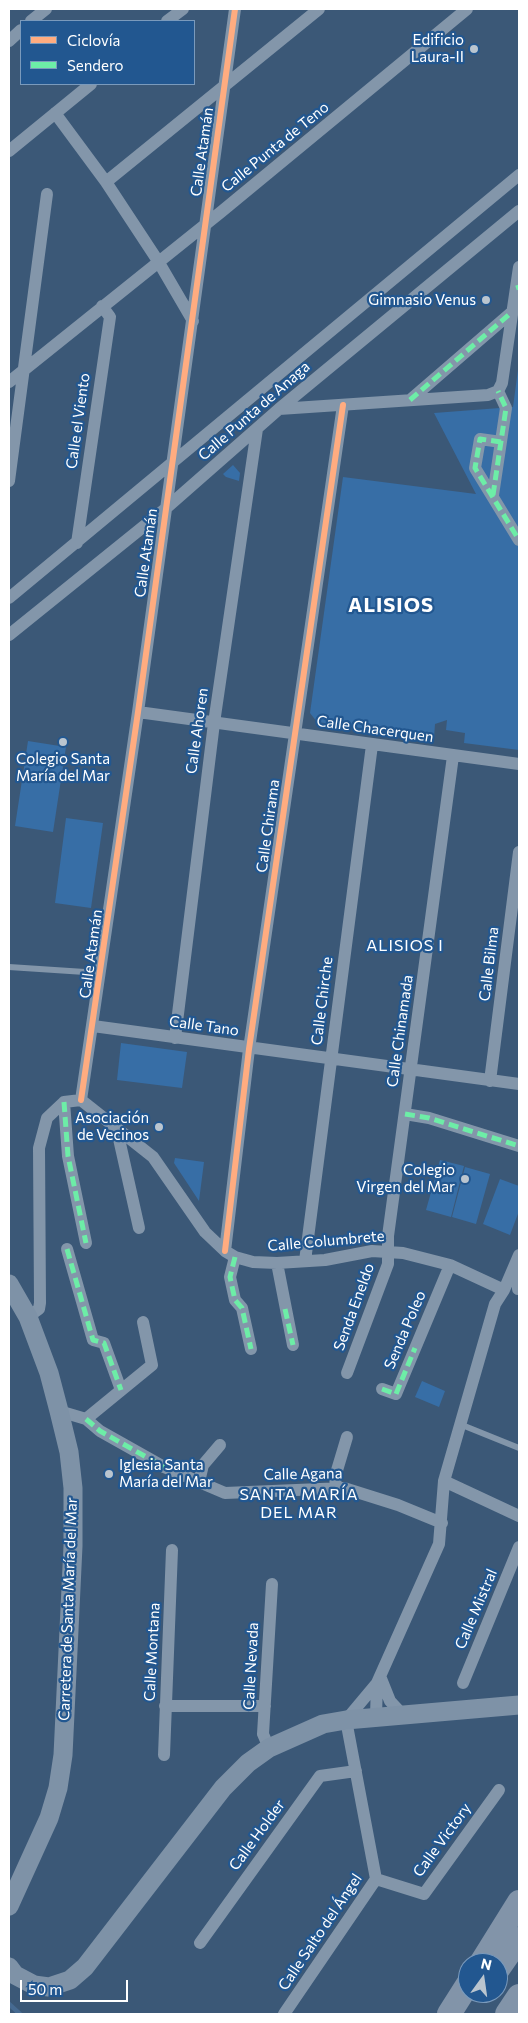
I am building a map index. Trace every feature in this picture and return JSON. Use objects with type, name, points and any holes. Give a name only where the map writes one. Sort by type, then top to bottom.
[{"type":"highway","points":[[487,1953],[519,1902]]},
{"type":"highway","points":[[508,1955],[519,1939]]},
{"type":"highway","points":[[507,2014],[519,1996]]},
{"type":"highway","points":[[449,2014],[458,2000]]},
{"type":"highway","points":[[465,2014],[473,2003]]},
{"type":"main road","name":"Carretera de Santa María del Mar","points":[[9,1284],[28,1317],[49,1373],[69,1452],[73,1498],[73,1546],[63,1756],[58,1788],[49,1818],[9,1906]]},
{"type":"main road","points":[[9,1967],[15,1976],[34,1985],[49,1987],[70,1980],[85,1967],[223,1788],[248,1763],[269,1748],[322,1724],[376,1716],[519,1706]]},
{"type":"street","points":[[32,20],[46,9]]},
{"type":"street","points":[[168,20],[182,9]]},
{"type":"street","name":"Calle Atamán","points":[[82,1100],[138,712],[164,510],[173,462],[193,321],[235,9]]},
{"type":"street","points":[[106,182],[320,9]]},
{"type":"street","name":"Calle Punta de Teno","points":[[9,382],[467,9]]},
{"type":"street","points":[[9,41],[20,30]]},
{"type":"street","points":[[9,151],[90,85]]},
{"type":"street","points":[[55,113],[106,182],[158,261],[193,321]]},
{"type":"street","name":"Calle Punta de Anaga","points":[[9,598],[77,544],[519,174]]},
{"type":"street","points":[[9,481],[47,194]]},
{"type":"street","name":"Calle Punta de Anaga","points":[[9,635],[164,510],[279,409],[519,210]]},
{"type":"street","points":[[279,409],[493,393],[502,383],[512,312],[518,287],[519,267]]},
{"type":"street","name":"Calle el Viento","points":[[77,544],[110,317],[102,306]]},
{"type":"street","points":[[410,400],[512,312]]},
{"type":"street","points":[[493,393],[506,408],[493,495]]},
{"type":"street","name":"Calle Chirama","points":[[251,1349],[242,1308],[235,1300],[230,1277],[230,1254],[250,1049],[294,734],[344,405]]},
{"type":"street","name":"Calle Ahoren","points":[[175,1038],[214,724],[257,429]]},
{"type":"street","points":[[501,442],[480,439],[475,468],[519,540]]},
{"type":"street","name":"Calle Chacerquen","points":[[138,712],[214,724],[519,764]]},
{"type":"street","name":"Calle Chirche","points":[[304,1262],[372,745]]},
{"type":"street","name":"Calle Chinamada","points":[[388,1251],[388,1236],[453,756]]},
{"type":"street","name":"Calle Bilma","points":[[490,1080],[519,852]]},
{"type":"street","name":"Calle Tano","points":[[93,1026],[250,1049],[519,1084]]},
{"type":"street","points":[[28,1317],[39,1309],[40,1304],[39,1148],[47,1118],[64,1102],[82,1100],[153,1157],[205,1232],[230,1254]]},
{"type":"street","points":[[64,1102],[68,1156],[86,1242]]},
{"type":"street","points":[[405,1114],[428,1118],[519,1146]]},
{"type":"street","points":[[117,1130],[139,1228]]},
{"type":"street","points":[[67,1249],[93,1340],[104,1343],[121,1390]]},
{"type":"street","name":"Calle Columbrete","points":[[230,1254],[254,1262],[277,1264],[325,1260],[372,1251],[388,1251],[429,1258],[450,1265],[504,1290]]},
{"type":"street","name":"Senda Eneldo","points":[[347,1373],[388,1264],[388,1251]]},
{"type":"street","points":[[504,1290],[519,1289],[516,1276],[519,1256]]},
{"type":"street","points":[[346,1720],[379,1679],[439,1544],[444,1481],[462,1425],[495,1304],[504,1290],[519,1256]]},
{"type":"street","points":[[277,1264],[293,1344]]},
{"type":"street","name":"Senda Poleo","points":[[382,1389],[396,1394],[450,1265]]},
{"type":"street","points":[[59,1411],[86,1419],[152,1364],[143,1322]]},
{"type":"street","name":"Calle Agana","points":[[86,1419],[100,1431],[164,1467],[225,1493],[336,1487],[398,1505],[442,1524]]},
{"type":"street","points":[[336,1487],[335,1477],[347,1436]]},
{"type":"street","points":[[199,1482],[203,1464],[220,1445]]},
{"type":"street","points":[[444,1481],[519,1516]]},
{"type":"street","name":"Calle Mistral","points":[[463,1683],[519,1548]]},
{"type":"street","name":"Calle Montana","points":[[164,1755],[172,1550]]},
{"type":"street","name":"Calle Nevada","points":[[269,1748],[263,1734],[272,1584]]},
{"type":"street","points":[[379,1679],[390,1701],[402,1714]]},
{"type":"street","points":[[376,1716],[379,1679]]},
{"type":"street","points":[[165,1706],[265,1706]]},
{"type":"street","name":"Calle Salto del Ángel","points":[[284,2014],[376,1879],[346,1720]]},
{"type":"street","name":"Calle Holder","points":[[200,1943],[320,1776],[356,1771]]},
{"type":"street","name":"Calle Victory","points":[[376,1879],[424,1894],[499,1790]]},
{"type":"lane","points":[[9,967],[100,973]]},
{"type":"lane","points":[[462,1425],[519,1448]]},
{"type":"shaded area","points":[[519,362],[519,750],[464,743],[465,733],[446,730],[447,720],[435,724],[434,738],[317,722],[310,713],[343,477],[476,494],[434,413],[513,407]]},
{"type":"shaded area","points":[[233,465],[240,473],[239,481],[226,477],[223,474]]},
{"type":"shaded area","points":[[28,741],[66,747],[53,832],[15,826]]},
{"type":"shaded area","points":[[66,818],[103,823],[91,908],[55,903]]},
{"type":"shaded area","points":[[121,1043],[187,1052],[182,1088],[117,1080]]},
{"type":"shaded area","points":[[175,1158],[204,1162],[199,1201],[174,1163]]},
{"type":"shaded area","points":[[440,1160],[464,1166],[451,1217],[426,1210]]},
{"type":"shaded area","points":[[465,1167],[490,1174],[476,1224],[452,1217]]},
{"type":"shaded area","points":[[500,1179],[519,1186],[519,1211],[510,1235],[483,1224]]},
{"type":"shaded area","points":[[422,1381],[445,1391],[439,1407],[415,1397]]},
{"type":"waterway","points":[[9,2004],[20,2014]]},
{"type":"marked path","points":[[410,400],[512,312]]},
{"type":"marked path","points":[[493,495],[506,408],[498,391]]},
{"type":"marked path","points":[[501,442],[480,439],[475,468],[519,540]]},
{"type":"marked path","points":[[64,1102],[68,1156],[86,1243]]},
{"type":"marked path","points":[[405,1114],[429,1118],[519,1146]]},
{"type":"marked path","points":[[67,1249],[93,1340],[104,1343],[121,1390]]},
{"type":"marked path","points":[[235,1257],[230,1277],[235,1300],[242,1308],[251,1349]]},
{"type":"marked path","points":[[285,1309],[293,1345]]},
{"type":"marked path","points":[[382,1389],[396,1394],[415,1348]]},
{"type":"marked path","points":[[86,1419],[100,1431],[164,1467]]},
{"type":"cycle path","points":[[81,1100],[138,712],[235,9]]},
{"type":"cycle path","points":[[225,1251],[249,1049],[343,405]]},
{"type":"place","name":"Edificio Laura-II","points":[[474,49]]},
{"type":"place","name":"Gimnasio Venus","points":[[486,300]]},
{"type":"place","name":"Colegio Santa María del Mar","points":[[63,742]]},
{"type":"place","name":"Asociación de Vecinos","points":[[159,1127]]},
{"type":"place","name":"Colegio Virgen del Mar","points":[[465,1179]]},
{"type":"place","name":"Iglesia Santa María del Mar","points":[[109,1474]]},
{"type":"district","name":"ALISIOS","points":[[391,605]]},
{"type":"district","name":"ALISIOS I","points":[[405,946]]},
{"type":"district","name":"SANTA MARÍA DEL MAR","points":[[299,1504]]}]
